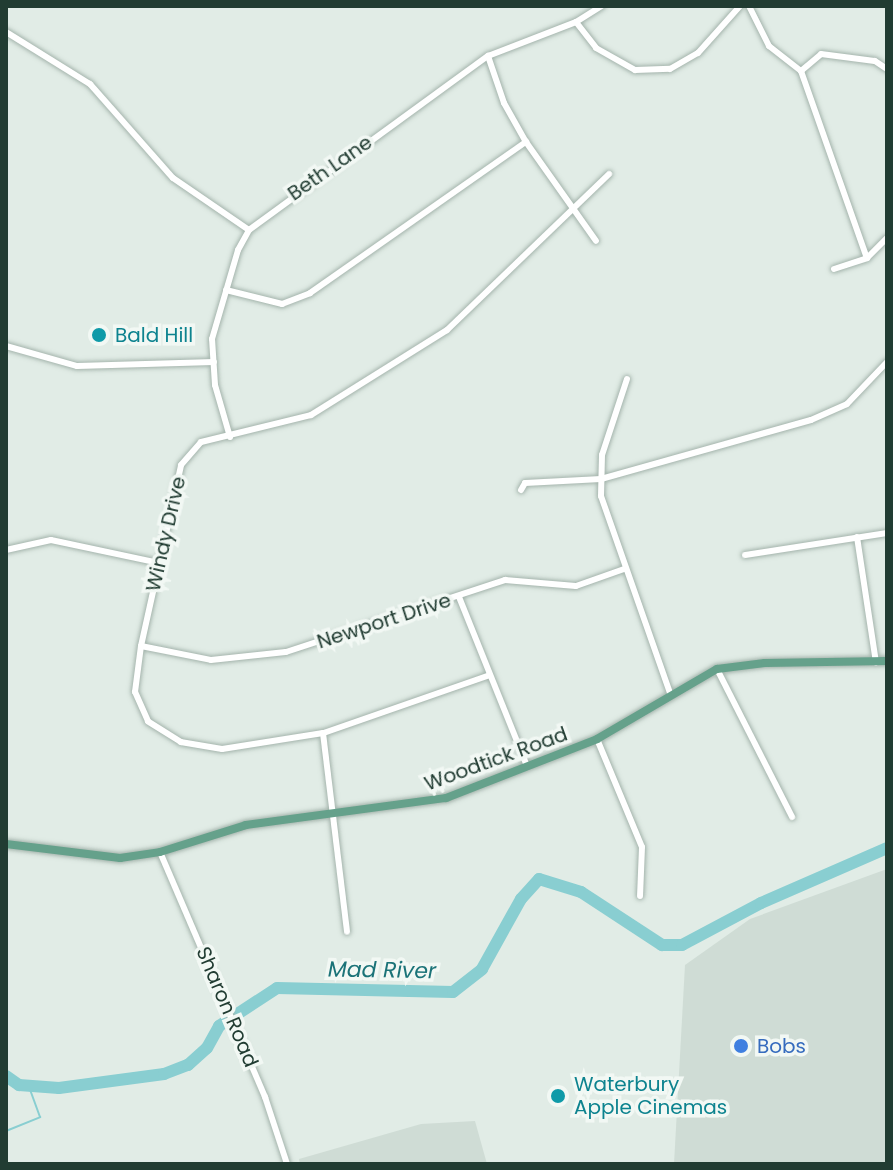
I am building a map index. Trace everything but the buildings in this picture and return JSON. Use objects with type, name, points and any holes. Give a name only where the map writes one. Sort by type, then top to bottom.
[{"type":"main road","name":"Woodtick Road","points":[[6,844],[103,858],[160,852],[246,825],[446,798],[597,739],[717,669],[765,663],[887,661]]},
{"type":"street","name":"Beth Lane","points":[[230,437],[212,339],[226,290],[249,230],[266,213],[488,56],[576,22],[602,6]]},
{"type":"street","points":[[576,22],[596,48],[635,70],[670,69],[698,53],[740,6]]},
{"type":"street","points":[[749,6],[769,46],[801,71],[867,258]]},
{"type":"street","points":[[6,32],[90,84],[164,170],[249,230]]},
{"type":"street","points":[[801,71],[821,54],[875,61],[887,69]]},
{"type":"street","points":[[488,56],[504,103],[526,142],[575,207],[596,241]]},
{"type":"street","points":[[226,290],[282,304],[310,293],[526,142]]},
{"type":"street","name":"Windy Drive","points":[[490,675],[323,733],[222,749],[181,742],[148,721],[135,692],[141,646],[181,465],[201,442],[311,415],[447,330],[609,174]]},
{"type":"street","points":[[834,269],[867,258],[887,238]]},
{"type":"street","points":[[6,346],[77,366],[214,362]]},
{"type":"street","points":[[521,490],[525,483],[601,479],[811,420],[847,404],[887,362]]},
{"type":"street","points":[[627,379],[602,455],[601,479],[624,569],[671,696]]},
{"type":"street","points":[[745,555],[887,533]]},
{"type":"street","points":[[857,537],[876,663]]},
{"type":"street","points":[[6,550],[51,540],[159,563]]},
{"type":"street","name":"Newport Drive","points":[[141,646],[211,660],[286,652],[505,580],[576,586],[624,569]]},
{"type":"street","points":[[459,597],[527,766]]},
{"type":"street","points":[[717,669],[792,817]]},
{"type":"street","points":[[323,733],[347,932]]},
{"type":"street","points":[[597,739],[642,847],[640,896]]},
{"type":"street","name":"Sharon Road","points":[[160,852],[235,1024],[287,1164]]},
{"type":"shaded area","points":[[887,869],[887,1164],[674,1164],[685,965],[750,919]]},
{"type":"shaded area","points":[[475,1121],[487,1164],[300,1164],[299,1159],[421,1124]]},
{"type":"waterway","name":"Mad River","points":[[6,1076],[19,1085],[59,1088],[164,1074],[188,1065],[207,1048],[219,1026],[277,988],[453,992],[482,969],[521,899],[539,879],[581,892],[662,945],[682,945],[761,903],[887,848]]},
{"type":"waterway","points":[[6,1131],[40,1117],[29,1086]]},
{"type":"place","name":"Bald Hill","points":[[99,335]]},
{"type":"place","name":"Bobs","points":[[741,1046]]},
{"type":"place","name":"Waterbury Apple Cinemas","points":[[558,1096]]}]
